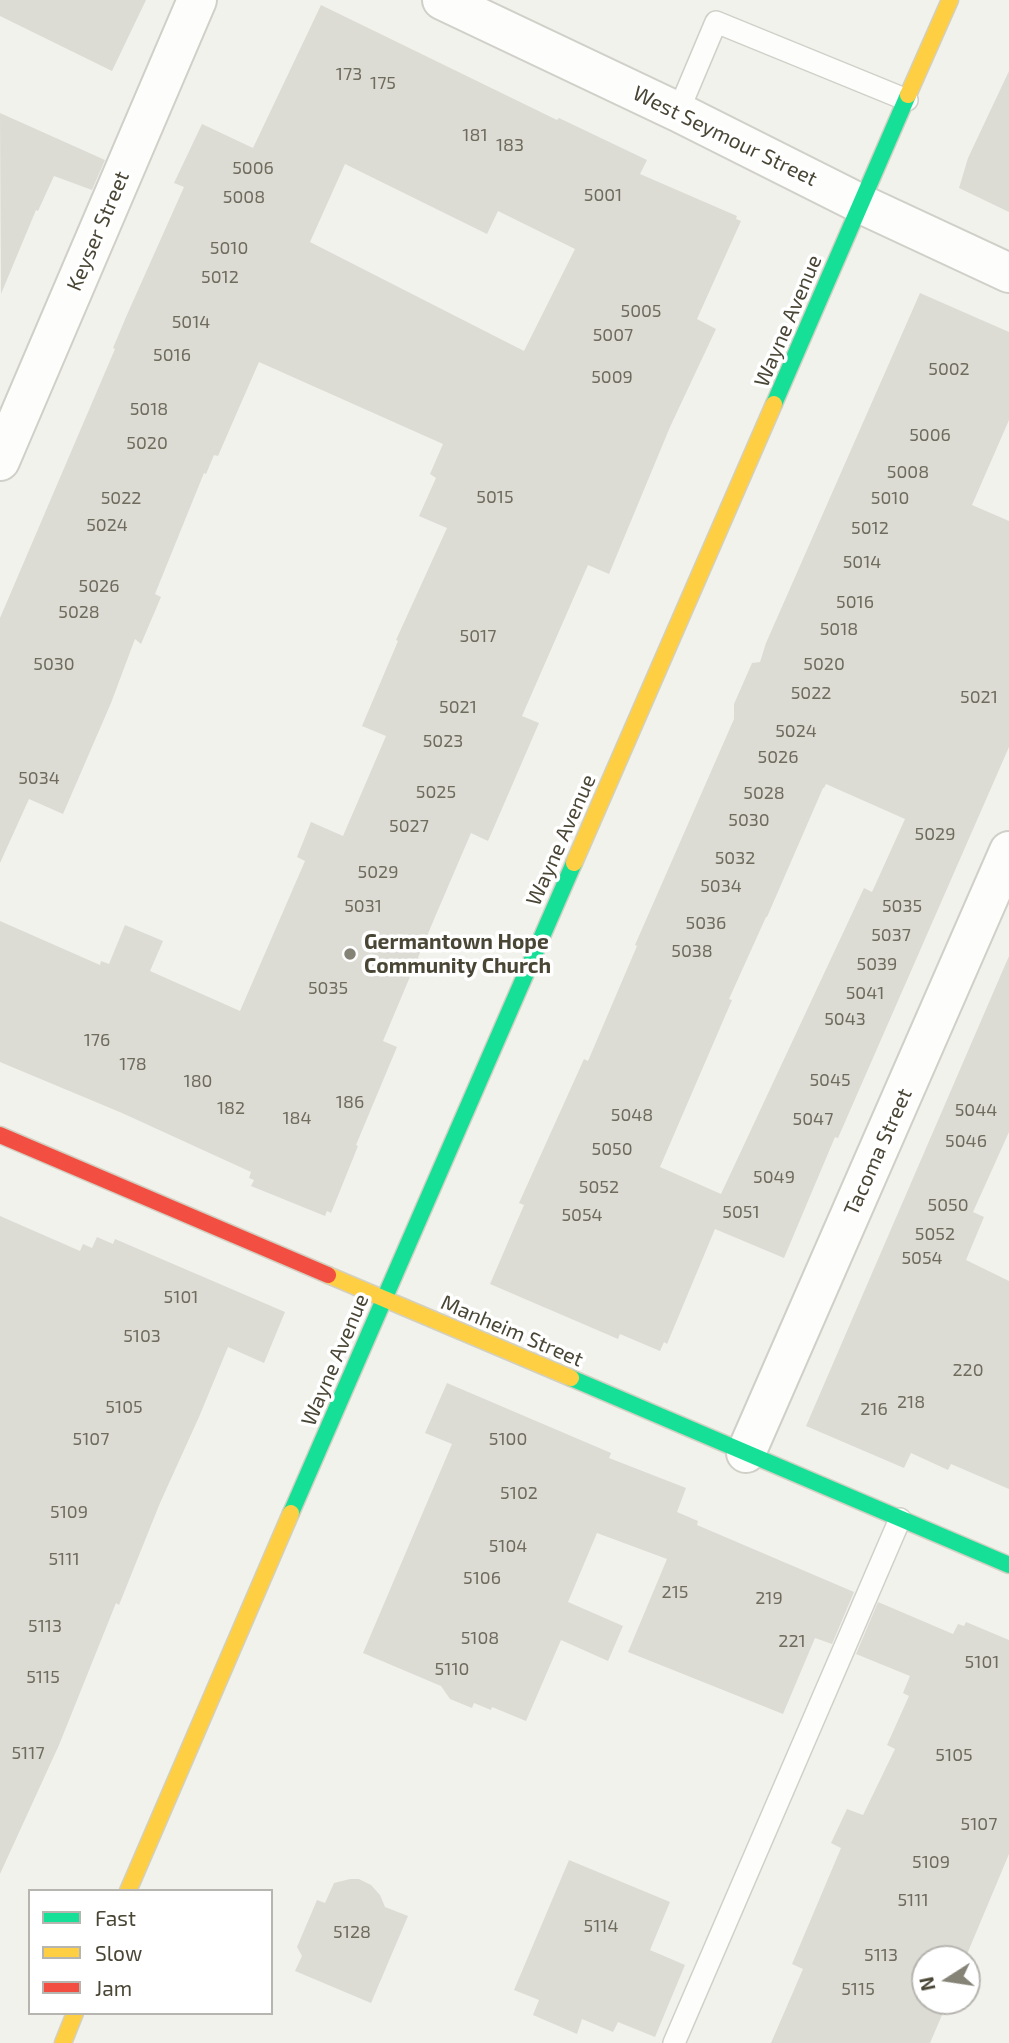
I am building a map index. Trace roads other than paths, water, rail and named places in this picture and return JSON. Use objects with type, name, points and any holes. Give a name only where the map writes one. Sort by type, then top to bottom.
[{"type":"main road","name":"Wayne Avenue","points":[[129,1889],[950,0]]},
{"type":"main road","name":"Manheim Street","points":[[0,1135],[1009,1565]]},
{"type":"main road","points":[[63,2043],[74,2015]]},
{"type":"street","name":"Keyser Street","points":[[0,461],[197,0]]},
{"type":"street","name":"West Seymour Street","points":[[442,0],[1009,273]]},
{"type":"street","name":"Tacoma Street","points":[[746,1453],[1009,851]]},
{"type":"lane","points":[[678,112],[716,22],[907,100]]},
{"type":"lane","points":[[674,2043],[900,1519]]},
{"type":"place","name":"Germantown Hope Community Church","points":[[350,954]]}]
